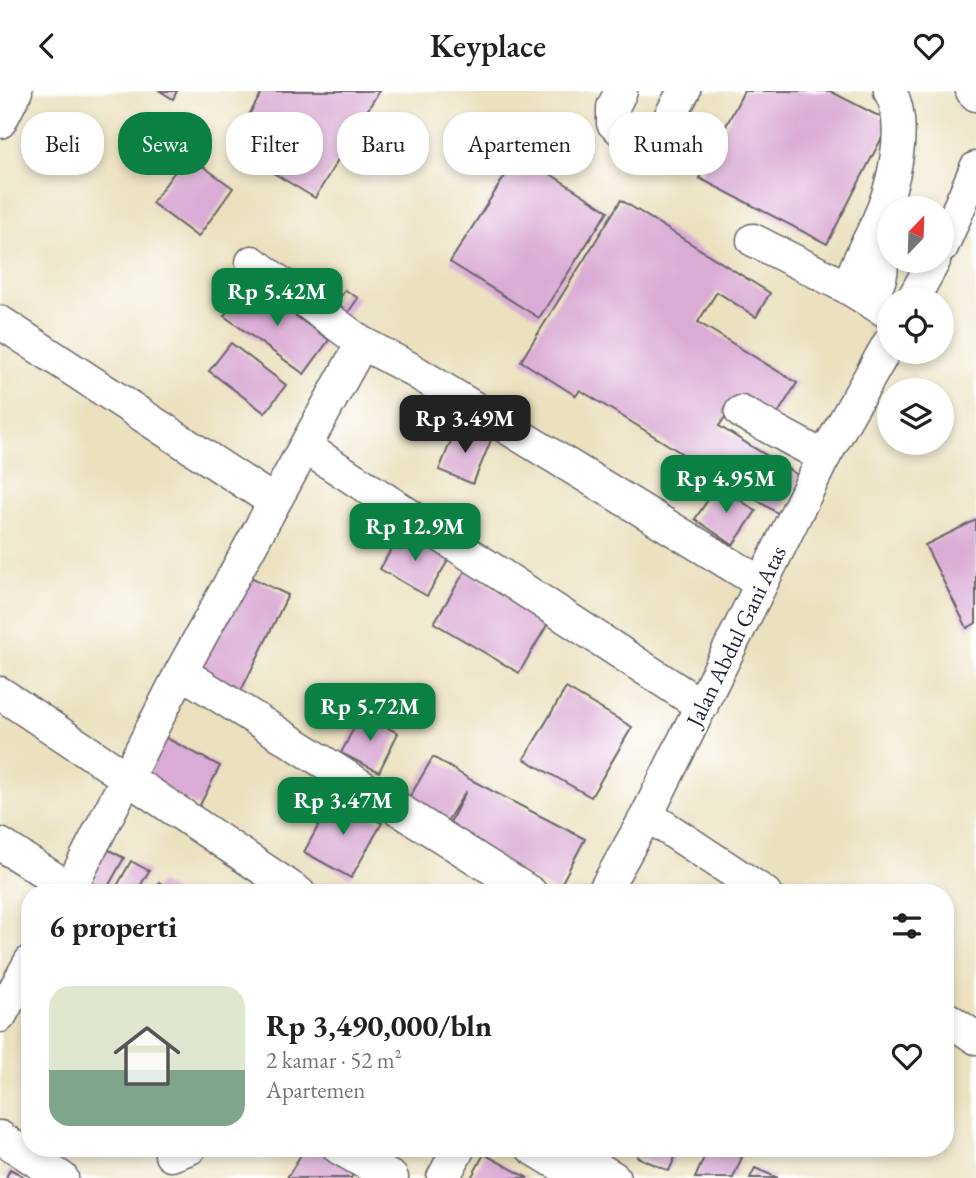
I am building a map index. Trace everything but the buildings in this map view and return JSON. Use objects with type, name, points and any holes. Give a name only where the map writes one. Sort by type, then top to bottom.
[{"type":"street","points":[[0,122],[16,91]]},
{"type":"street","points":[[621,91],[613,107],[613,123],[620,130],[643,141],[652,142],[664,128],[684,91]]},
{"type":"street","points":[[870,300],[865,247],[878,222],[893,175],[898,121],[890,91]]},
{"type":"street","points":[[972,91],[976,95]]},
{"type":"street","points":[[954,218],[976,166]]},
{"type":"street","points":[[753,240],[870,300]]},
{"type":"street","points":[[251,262],[362,343],[409,367],[761,583]]},
{"type":"street","points":[[0,322],[273,501]]},
{"type":"street","points":[[75,884],[181,672],[362,343]]},
{"type":"street","name":"Jalan Abdul Gani Atas","points":[[608,884],[647,815],[824,457],[877,364]]},
{"type":"street","points":[[741,412],[824,457]]},
{"type":"street","points":[[305,447],[702,706]]},
{"type":"street","points":[[181,672],[517,884]]},
{"type":"street","points":[[0,693],[286,884]]},
{"type":"street","points":[[647,815],[751,884]]},
{"type":"street","points":[[0,844],[61,884]]},
{"type":"street","points":[[0,1016],[21,979]]},
{"type":"street","points":[[954,1023],[976,1038]]},
{"type":"street","points":[[0,1137],[21,1151]]},
{"type":"street","points":[[30,1157],[62,1178]]},
{"type":"street","points":[[355,1157],[393,1178]]},
{"type":"street","points":[[443,1178],[454,1157]]},
{"type":"street","points":[[546,1157],[581,1178]]},
{"type":"street","points":[[579,1157],[614,1178]]}]
